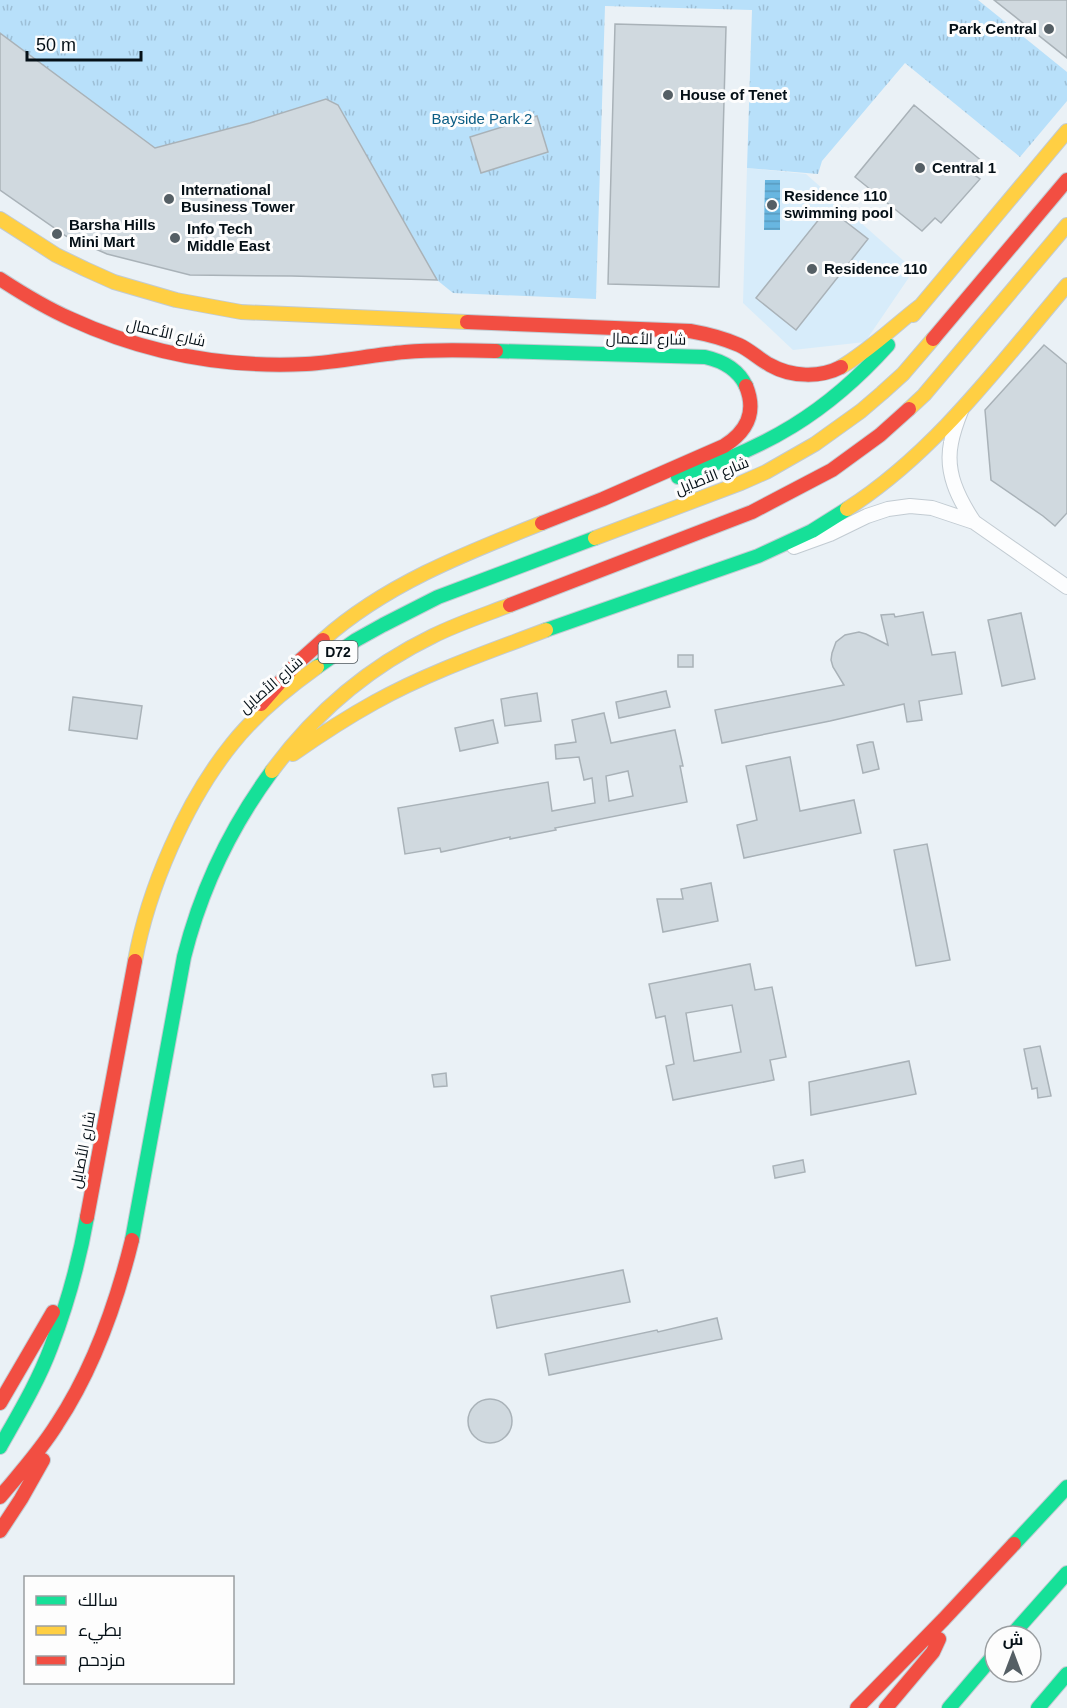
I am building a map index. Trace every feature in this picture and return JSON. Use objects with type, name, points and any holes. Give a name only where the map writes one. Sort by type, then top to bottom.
[{"type":"main road","name":"شارع الأعمال","points":[[619,492],[681,476],[769,442],[841,393],[883,352],[1067,131]]},
{"type":"main road","name":"شارع الأصايل","points":[[0,1447],[31,1393],[51,1347],[76,1272],[137,949],[147,910],[171,846],[193,802],[237,738],[288,689],[344,647],[406,612],[438,597],[741,483],[791,459],[815,444],[861,411],[903,374],[1067,180]]},
{"type":"main road","name":"شارع الأعمال","points":[[0,219],[45,249],[98,276],[154,296],[183,303],[242,312],[690,331],[713,335],[734,343],[774,367],[802,374],[830,372],[852,362],[920,306]]},
{"type":"main road","name":"D72","points":[[0,1497],[57,1426],[73,1400],[100,1342],[116,1300],[135,1230],[191,927],[226,842],[277,765],[320,716],[343,694],[378,668],[424,640],[465,622],[752,512],[806,485],[848,459],[880,435],[924,395],[1067,225]]},
{"type":"main road","name":"شارع الأعمال","points":[[0,279],[48,308],[82,325],[117,338],[153,349],[228,362],[266,365],[304,364],[435,350],[705,357],[718,359],[740,375],[747,387],[750,413],[737,437],[724,446],[619,492]]},
{"type":"main road","points":[[277,765],[369,704],[436,672],[600,610],[770,552],[831,520],[870,494],[917,454],[961,409],[1067,285]]},
{"type":"main road","points":[[237,738],[289,671],[332,632],[381,597],[450,560],[619,492]]},
{"type":"main road","points":[[0,1403],[76,1272]]},
{"type":"main road","points":[[0,1531],[42,1463],[57,1426]]},
{"type":"main road","points":[[857,1708],[944,1619],[1067,1486]]},
{"type":"main road","points":[[1022,1624],[1067,1573]]},
{"type":"main road","points":[[886,1708],[933,1652],[944,1619]]},
{"type":"main road","points":[[949,1708],[983,1668]]},
{"type":"main road","points":[[1038,1708],[1067,1674]]},
{"type":"street","points":[[961,409],[951,442],[950,468],[962,505],[974,522]]},
{"type":"street","points":[[770,552],[810,542],[888,508],[910,506],[932,508],[974,522],[1067,587]]},
{"type":"shaded area","points":[[747,168],[806,174],[914,270],[865,342],[793,350],[743,303]]},
{"type":"green space","name":"Bayside Park 2","points":[[0,0],[978,0],[1067,72],[1067,101],[1020,157],[905,63],[822,161],[818,174],[747,168],[752,10],[605,6],[596,299],[453,293],[437,280],[338,105],[326,99],[250,123],[155,148],[0,33]]},
{"type":"water","name":"Residence 110 swimming pool","points":[[765,180],[780,180],[780,230],[764,230]]},
{"type":"building","name":"Park Central","points":[[994,0],[1067,0],[1067,58]]},
{"type":"building","name":"House of Tenet","points":[[615,24],[726,27],[719,287],[608,284]]},
{"type":"building","points":[[0,33],[155,148],[250,123],[326,99],[338,105],[437,280],[190,275],[107,254],[66,236],[0,190]]},
{"type":"building","name":"Central 1","points":[[914,105],[983,162],[973,174],[980,179],[941,223],[935,218],[922,231],[855,177]]},
{"type":"building","points":[[537,116],[548,152],[481,173],[470,137]]},
{"type":"building","name":"Residence 110","points":[[828,208],[868,239],[796,330],[756,298]]},
{"type":"building","points":[[1044,345],[1067,364],[1067,513],[1055,526],[991,480],[985,410]]},
{"type":"building","points":[[923,612],[932,655],[955,652],[962,694],[919,701],[922,720],[907,722],[904,704],[722,743],[715,710],[844,685],[831,660],[836,642],[845,635],[859,632],[888,645],[881,615],[894,614],[895,617]]},
{"type":"building","points":[[1021,613],[1035,679],[1002,686],[988,620]]},
{"type":"building","points":[[678,655],[693,655],[693,667],[678,667]]},
{"type":"building","points":[[666,691],[670,707],[619,718],[616,702]]},
{"type":"building","points":[[537,693],[541,721],[505,726],[501,699]]},
{"type":"building","points":[[73,697],[142,706],[137,739],[69,730]]},
{"type":"building","points":[[604,713],[611,743],[675,730],[683,766],[680,766],[687,802],[441,852],[440,848],[405,854],[398,808],[548,782],[552,811],[595,803],[592,778],[584,780],[579,757],[556,759],[555,745],[576,742],[572,720]],"holes":[[[628,771],[633,796],[609,801],[606,776]]]},
{"type":"building","points":[[493,720],[498,743],[460,751],[455,728]]},
{"type":"building","points":[[873,742],[879,769],[863,773],[857,745]]},
{"type":"building","points":[[790,757],[800,811],[854,800],[861,833],[744,858],[737,825],[757,820],[746,766]]},
{"type":"building","points":[[927,844],[950,960],[916,966],[894,850]]},
{"type":"building","points":[[711,883],[718,921],[663,932],[657,899],[683,899],[681,889]]},
{"type":"building","points":[[750,964],[755,990],[772,987],[786,1057],[770,1060],[774,1080],[673,1100],[666,1066],[674,1064],[665,1016],[656,1018],[649,984]],"holes":[[[732,1005],[741,1052],[694,1061],[686,1013]]]},
{"type":"building","points":[[1040,1046],[1051,1096],[1038,1098],[1037,1088],[1032,1089],[1024,1049]]},
{"type":"building","points":[[909,1061],[916,1094],[811,1115],[809,1082]]},
{"type":"building","points":[[446,1073],[447,1086],[434,1087],[432,1075]]},
{"type":"building","points":[[803,1160],[805,1172],[775,1178],[773,1166]]},
{"type":"building","points":[[623,1270],[630,1302],[497,1328],[491,1296]]},
{"type":"building","points":[[717,1318],[722,1339],[549,1375],[545,1354]]},
{"type":"building","points":[[490,1399],[505,1406],[512,1421],[505,1436],[490,1443],[475,1436],[468,1421],[475,1406]]},
{"type":"traffic: fast","points":[[678,477],[739,454],[793,426],[841,391],[888,345]]},
{"type":"traffic: fast","points":[[496,351],[705,357],[729,367],[739,375],[746,386]]},
{"type":"traffic: fast","points":[[546,630],[758,556],[812,531],[847,509]]},
{"type":"traffic: fast","points":[[317,667],[356,640],[438,597],[595,538]]},
{"type":"traffic: fast","points":[[132,1240],[184,957],[191,932],[208,883],[230,837],[272,771]]},
{"type":"traffic: fast","points":[[0,1447],[34,1386],[51,1347],[72,1283],[87,1217]]},
{"type":"traffic: fast","points":[[1014,1544],[1067,1487]]},
{"type":"traffic: fast","points":[[1022,1624],[1067,1573]]},
{"type":"traffic: fast","points":[[949,1708],[983,1668]]},
{"type":"traffic: fast","points":[[1038,1708],[1067,1674]]},
{"type":"traffic: slow","points":[[913,315],[1067,131]]},
{"type":"traffic: slow","points":[[0,219],[56,255],[85,269],[114,282],[176,300],[241,312],[467,322]]},
{"type":"traffic: slow","points":[[909,409],[924,395],[1067,225]]},
{"type":"traffic: slow","points":[[847,509],[879,487],[938,434],[991,376],[1067,285]]},
{"type":"traffic: slow","points":[[841,367],[872,346],[920,306]]},
{"type":"traffic: slow","points":[[595,538],[741,483],[766,472],[815,444],[882,393],[903,374],[933,339]]},
{"type":"traffic: slow","points":[[323,640],[372,603],[427,572],[542,523]]},
{"type":"traffic: slow","points":[[272,771],[306,730],[365,677],[409,648],[433,636],[510,605]]},
{"type":"traffic: slow","points":[[293,754],[343,720],[395,691],[459,663],[546,630]]},
{"type":"traffic: slow","points":[[135,961],[141,933],[159,876],[199,792],[232,744],[251,722],[317,667]]},
{"type":"traffic: jam","points":[[933,339],[1067,180]]},
{"type":"traffic: jam","points":[[0,279],[53,310],[99,331],[186,356],[276,365],[331,362],[416,351],[496,351]]},
{"type":"traffic: jam","points":[[467,322],[690,331],[715,336],[739,345],[770,365],[787,372],[806,375],[833,371],[841,367]]},
{"type":"traffic: jam","points":[[542,523],[603,499],[732,441],[744,428],[750,413],[746,386]]},
{"type":"traffic: jam","points":[[510,605],[752,512],[832,470],[880,435],[909,409]]},
{"type":"traffic: jam","points":[[261,704],[295,665],[323,640]]},
{"type":"traffic: jam","points":[[87,1217],[135,961]]},
{"type":"traffic: jam","points":[[0,1497],[44,1443],[82,1381],[111,1312],[132,1240]]},
{"type":"traffic: jam","points":[[0,1403],[53,1312]]},
{"type":"traffic: jam","points":[[0,1531],[43,1460]]},
{"type":"traffic: jam","points":[[857,1708],[1014,1544]]},
{"type":"traffic: jam","points":[[886,1708],[933,1652],[939,1639]]},
{"type":"place","name":"Park Central","points":[[1049,29]]},
{"type":"place","name":"House of Tenet","points":[[668,95]]},
{"type":"place","name":"Central 1","points":[[920,168]]},
{"type":"place","name":"International Business Tower","points":[[169,199]]},
{"type":"place","name":"Residence 110 swimming pool","points":[[772,205]]},
{"type":"place","name":"Barsha Hills Mini Mart","points":[[57,234]]},
{"type":"place","name":"Info Tech Middle East","points":[[175,238]]},
{"type":"place","name":"Residence 110","points":[[812,269]]}]
